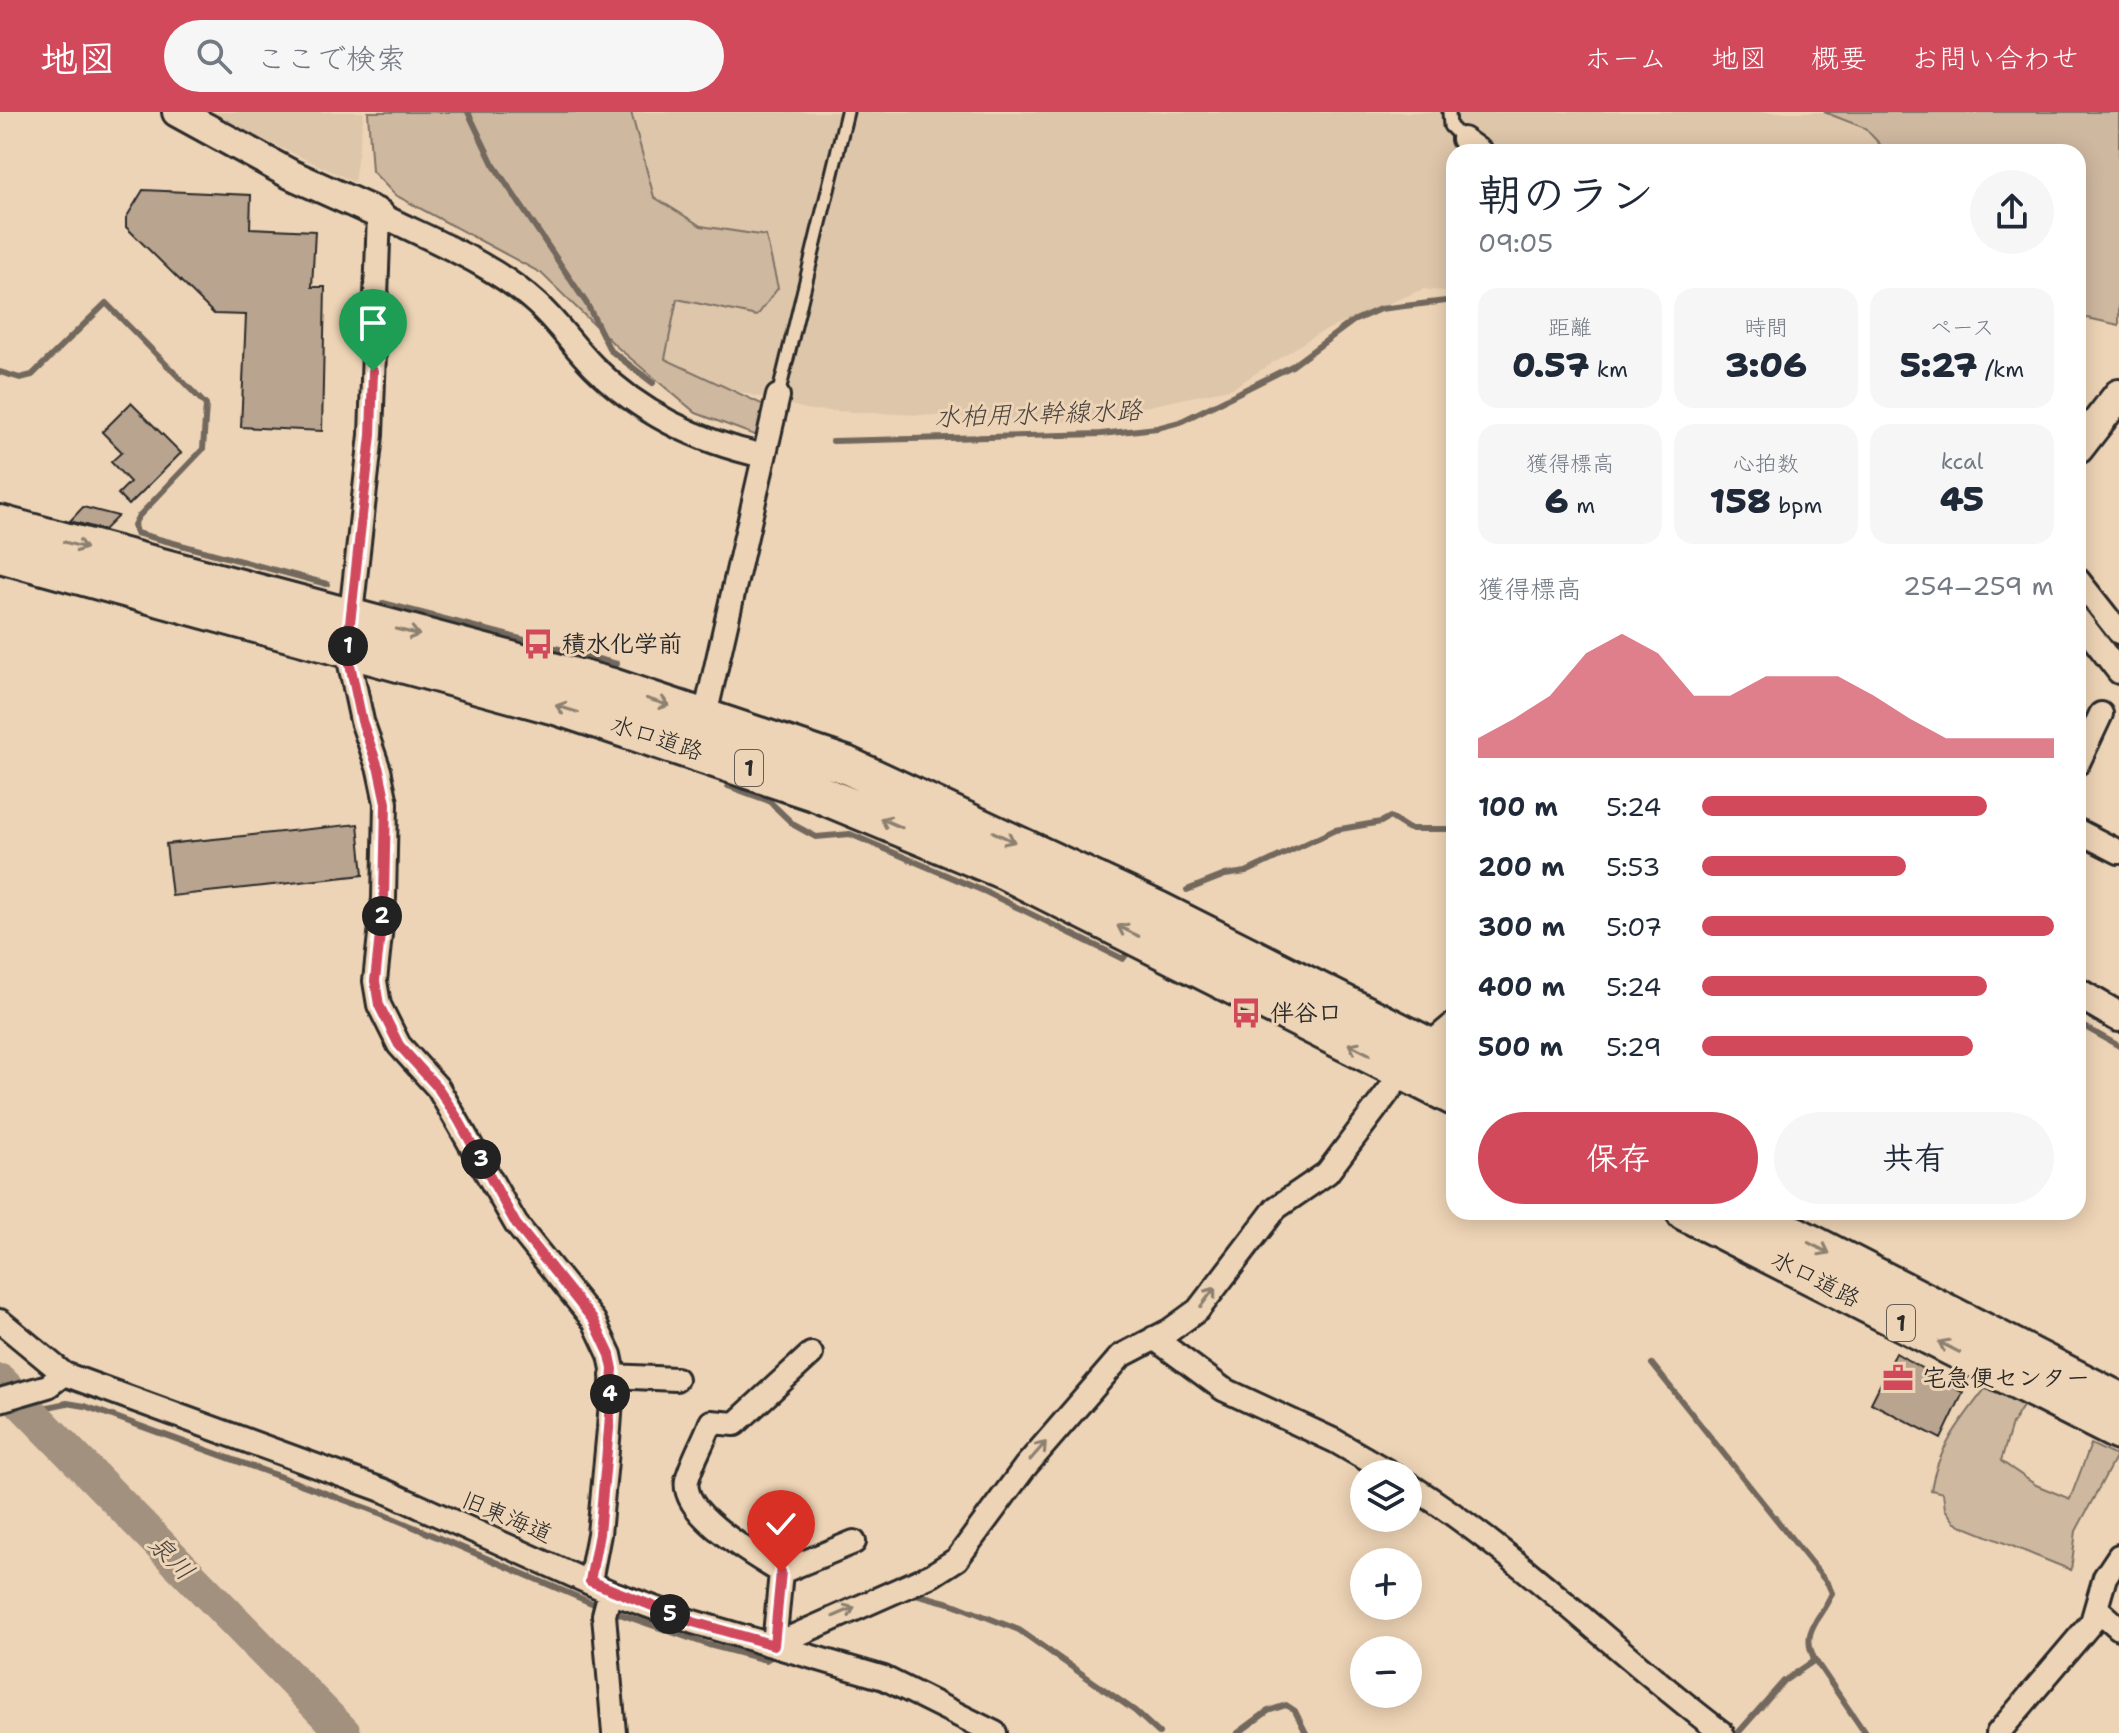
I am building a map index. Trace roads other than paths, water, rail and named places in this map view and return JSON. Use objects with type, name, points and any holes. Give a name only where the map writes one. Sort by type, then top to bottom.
[{"type":"highway","name":"水口道路","points":[[0,524],[349,634],[559,707],[702,733],[846,765],[1446,1045]]},
{"type":"highway","name":"水口道路","points":[[0,554],[349,634]]},
{"type":"highway","name":"水口道路","points":[[702,733],[817,793],[1003,870],[1446,1093]]},
{"type":"highway","name":"水口道路","points":[[1701,1220],[2119,1432]]},
{"type":"highway","name":"水口道路","points":[[1766,1220],[2119,1401]]},
{"type":"main road","points":[[2086,438],[2119,395]]},
{"type":"main road","points":[[1404,1071],[1446,1046]]},
{"type":"street","points":[[177,112],[290,174],[379,214],[483,267],[536,303],[596,369],[686,433],[719,446],[764,456]]},
{"type":"street","points":[[379,214],[371,435],[349,634],[362,721],[379,770],[386,803],[384,898],[375,981],[379,1005],[399,1045],[438,1088],[516,1224],[594,1321],[610,1355],[612,1376],[599,1534],[590,1581]]},
{"type":"street","points":[[702,733],[778,396]]},
{"type":"street","points":[[2086,590],[2119,632]]},
{"type":"street","points":[[2086,629],[2119,672]]},
{"type":"street","points":[[2086,746],[2101,714]]},
{"type":"street","points":[[2086,835],[2119,852]]},
{"type":"street","points":[[2086,998],[2119,1017]]},
{"type":"street","points":[[781,1572],[774,1645],[932,1575],[957,1559],[1025,1467],[1121,1356],[1198,1310],[1276,1208],[1327,1173],[1404,1071]]},
{"type":"street","name":"旧東海道","points":[[0,1321],[56,1380],[385,1491],[590,1581],[608,1602],[693,1622],[884,1678],[995,1733]]},
{"type":"street","points":[[1154,1338],[1223,1389],[1335,1441],[1368,1460]]},
{"type":"street","points":[[781,1572],[714,1526],[692,1503],[686,1483],[711,1422],[735,1424],[811,1354]]},
{"type":"street","points":[[612,1376],[676,1379]]},
{"type":"street","points":[[0,1400],[56,1380]]},
{"type":"street","points":[[1422,1493],[1490,1538],[1666,1690],[1722,1733]]},
{"type":"street","points":[[781,1572],[854,1542]]},
{"type":"street","points":[[2096,1617],[2105,1577],[2119,1556]]},
{"type":"street","points":[[1998,1733],[2119,1590]]},
{"type":"street","points":[[608,1602],[614,1733]]},
{"type":"street","points":[[2096,1617],[2119,1628]]},
{"type":"lane","points":[[778,396],[847,112]]},
{"type":"lane","points":[[1449,112],[1450,126],[1470,144]]},
{"type":"waterway","name":"水柏用水幹線水路","points":[[468,112],[493,164],[587,304],[610,350],[653,383]]},
{"type":"waterway","name":"水柏用水幹線水路","points":[[833,441],[1101,434],[1157,428],[1180,422],[1292,366],[1353,321],[1380,309],[1446,301]]},
{"type":"waterway","points":[[0,372],[20,378],[32,375],[106,303],[206,405],[203,449],[138,517],[134,525],[136,533],[327,584]]},
{"type":"waterway","points":[[383,603],[617,664]]},
{"type":"waterway","points":[[728,786],[769,801],[794,825],[816,837],[850,834],[986,892],[1123,959],[1126,955]]},
{"type":"waterway","points":[[1187,890],[1225,875],[1246,872],[1335,830],[1381,822],[1390,817],[1409,829],[1446,829]]},
{"type":"waterway","points":[[2086,1027],[2119,1046]]},
{"type":"waterway","points":[[1652,1364],[1828,1584],[1832,1593],[1810,1633],[1809,1641],[1815,1660]]},
{"type":"waterway","name":"泉川","points":[[0,1381],[344,1733]]},
{"type":"waterway","points":[[28,1411],[67,1403],[85,1406],[383,1514],[601,1607]]},
{"type":"waterway","points":[[912,1593],[953,1604],[1019,1630],[1135,1711],[1159,1733]]},
{"type":"waterway","points":[[611,1611],[709,1645],[766,1660],[778,1653]]},
{"type":"waterway","points":[[1738,1733],[1784,1681],[1815,1660],[1865,1733]]},
{"type":"waterway","points":[[1238,1733],[1268,1711],[1286,1705],[1295,1711],[1306,1733]]},
{"type":"place","name":"積水化学前","points":[[538,644]]},
{"type":"place","name":"伴谷口","points":[[1246,1013]]},
{"type":"place","name":"宅急便センター","points":[[1898,1378]]}]
